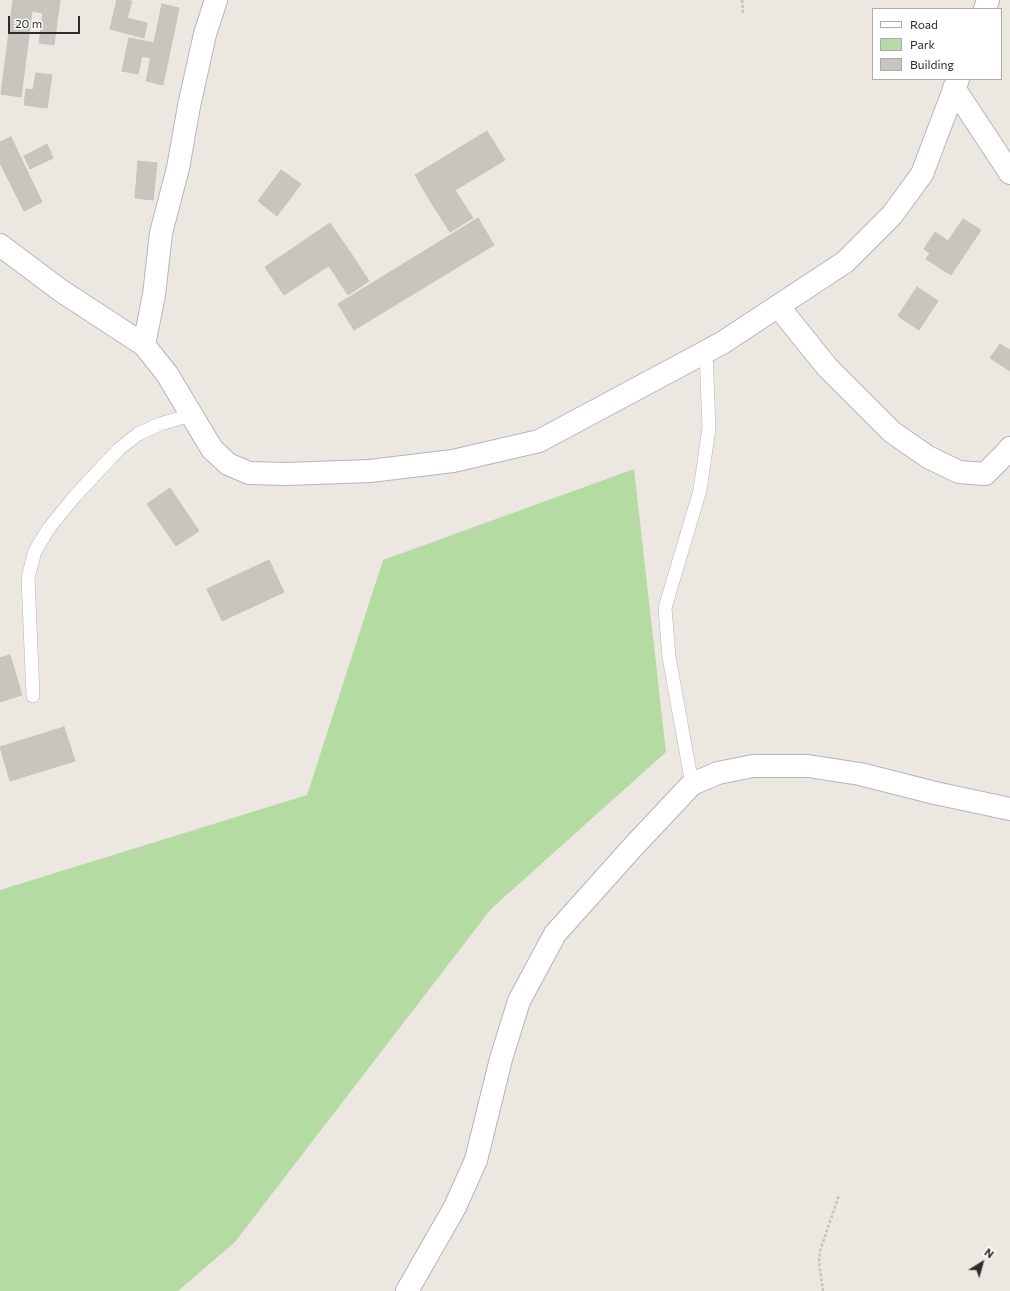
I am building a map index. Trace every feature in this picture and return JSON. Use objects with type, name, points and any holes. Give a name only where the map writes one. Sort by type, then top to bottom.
[{"type":"street","points":[[144,345],[154,295],[161,233],[178,168],[189,106],[204,41],[216,0]]},
{"type":"street","points":[[0,246],[60,290],[144,345],[167,374],[212,449],[228,464],[249,473],[286,474],[370,471],[454,461],[539,441],[722,344],[844,262],[892,215],[922,174],[956,84]]},
{"type":"street","points":[[956,84],[1010,173]]},
{"type":"street","points":[[778,306],[828,367],[854,394],[892,432],[928,457],[959,472],[985,474],[1010,448]]},
{"type":"street","points":[[407,1291],[454,1207],[476,1160],[501,1059],[520,1001],[555,934],[671,805],[692,784],[718,773],[753,766],[808,766],[860,774],[935,793],[1010,809]]},
{"type":"lane","points":[[692,784],[669,657],[665,608],[700,490],[709,428],[706,352]]},
{"type":"lane","points":[[33,696],[28,578],[35,550],[49,528],[75,496],[120,449],[138,434],[160,424],[191,415]]},
{"type":"path","points":[[742,0],[743,13]]},
{"type":"path","points":[[822,1291],[819,1262],[820,1251],[823,1238],[840,1195]]},
{"type":"green space","points":[[634,469],[666,752],[491,909],[235,1242],[178,1291],[0,1291],[0,890],[307,795],[383,560]]},
{"type":"building","points":[[13,0],[60,0],[54,45],[39,43],[43,13],[32,11],[28,43],[8,40]]},
{"type":"building","points":[[117,0],[132,1],[127,18],[147,23],[144,38],[110,29]]},
{"type":"building","points":[[162,4],[179,8],[163,85],[146,81]]},
{"type":"building","points":[[129,38],[154,43],[151,58],[142,56],[138,74],[122,71]]},
{"type":"building","points":[[8,40],[28,43],[21,97],[1,94]]},
{"type":"building","points":[[36,73],[52,75],[47,108],[24,105],[26,89],[33,90]]},
{"type":"building","points":[[487,131],[505,160],[432,204],[415,175]]},
{"type":"building","points":[[11,137],[42,202],[24,211],[0,163],[0,142]]},
{"type":"building","points":[[47,144],[53,158],[30,169],[24,156]]},
{"type":"building","points":[[138,161],[157,163],[153,200],[135,198]]},
{"type":"building","points":[[281,170],[301,184],[277,216],[258,201]]},
{"type":"building","points":[[455,190],[473,218],[450,232],[432,204]]},
{"type":"building","points":[[478,218],[494,245],[354,330],[338,304]]},
{"type":"building","points":[[963,219],[981,230],[951,275],[926,259],[930,253],[924,249],[935,232],[948,241]]},
{"type":"building","points":[[330,223],[350,252],[284,295],[265,267]]},
{"type":"building","points":[[350,252],[369,281],[348,295],[329,266]]},
{"type":"building","points":[[917,287],[938,301],[919,330],[898,316]]},
{"type":"building","points":[[1000,344],[1010,350],[1010,371],[990,358]]},
{"type":"building","points":[[170,488],[199,531],[176,546],[147,504]]},
{"type":"building","points":[[269,560],[284,592],[222,621],[207,589]]},
{"type":"building","points":[[10,655],[22,695],[0,702],[0,658]]},
{"type":"building","points":[[64,727],[75,761],[10,781],[0,747]]}]
